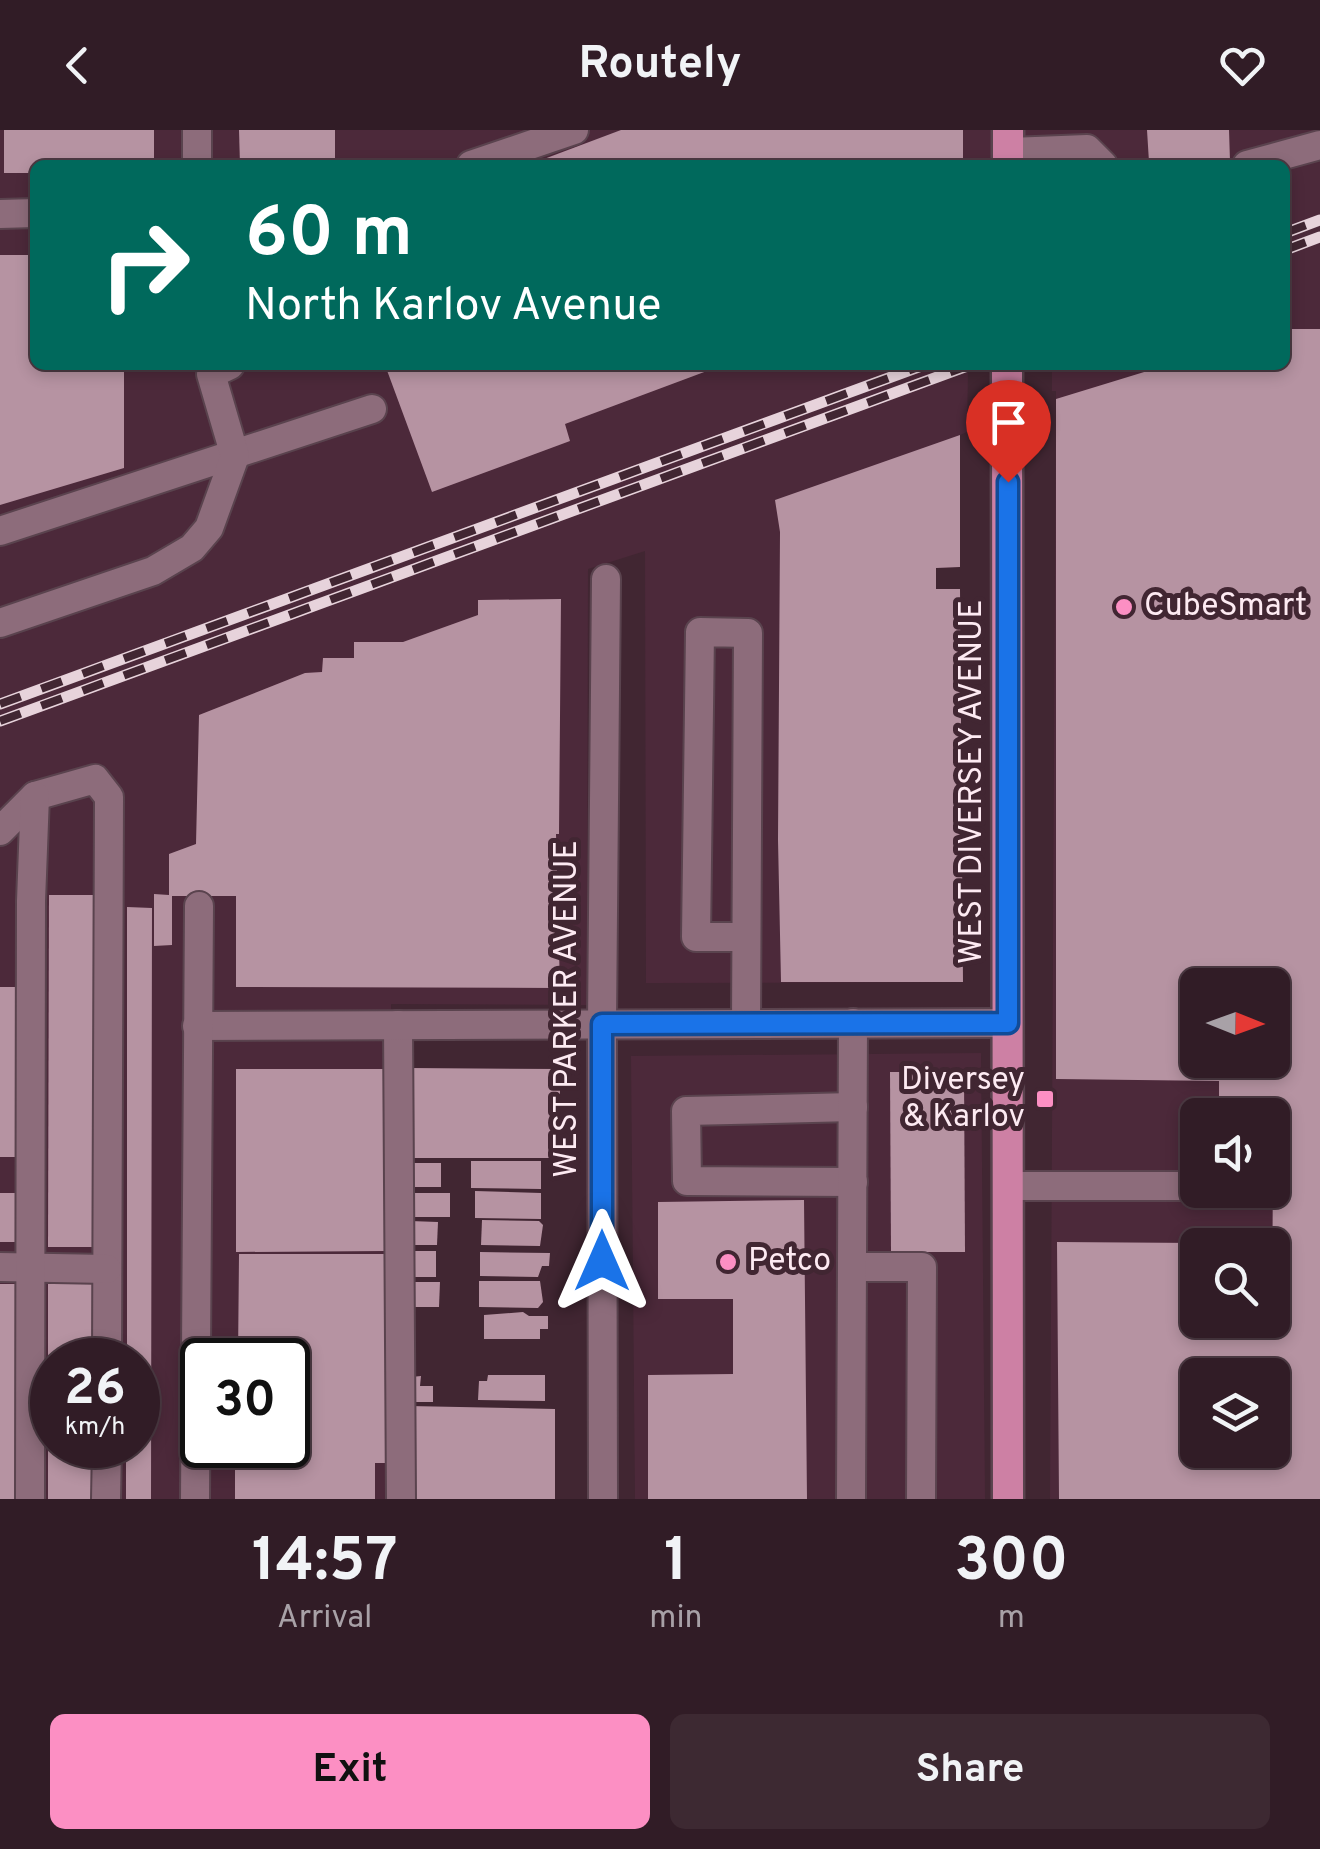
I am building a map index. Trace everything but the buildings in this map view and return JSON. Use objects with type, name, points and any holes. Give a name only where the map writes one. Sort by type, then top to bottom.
[{"type":"main road","name":"WEST DIVERSEY AVENUE","points":[[1008,370],[1008,1499]]},
{"type":"street","points":[[198,130],[198,160]]},
{"type":"street","points":[[486,160],[574,130]]},
{"type":"street","points":[[1265,160],[1320,145]]},
{"type":"street","points":[[1008,149],[1087,150],[1098,160]]},
{"type":"street","points":[[0,214],[30,213]]},
{"type":"street","points":[[0,623],[153,571],[192,548],[209,528],[235,456],[211,374],[219,370]]},
{"type":"street","points":[[0,531],[372,409]]},
{"type":"street","name":"WEST PARKER AVENUE","points":[[602,1499],[606,579]]},
{"type":"street","points":[[744,937],[696,936],[700,632],[748,632],[746,1024]]},
{"type":"street","points":[[0,831],[35,796],[95,779],[109,798],[107,1338]]},
{"type":"street","points":[[30,1499],[31,901],[35,796]]},
{"type":"street","points":[[195,1499],[199,906]]},
{"type":"street","points":[[197,1026],[1008,1023]]},
{"type":"street","points":[[851,1499],[853,1024]]},
{"type":"street","points":[[398,1025],[401,1499]]},
{"type":"street","points":[[852,1106],[686,1111],[687,1181],[852,1182]]},
{"type":"street","points":[[1008,1186],[1180,1186]]},
{"type":"street","points":[[0,1267],[108,1269]]},
{"type":"street","points":[[852,1267],[922,1268],[921,1499]]},
{"type":"street","points":[[106,1468],[106,1499]]},
{"type":"shaded area","points":[[0,130],[1320,130],[1320,1499],[1050,1499],[1056,391],[1052,391],[1052,370],[1290,370],[1290,160],[30,160],[30,370],[968,372],[967,432],[960,435],[960,567],[936,568],[963,982],[646,983],[645,551],[588,569],[587,1005],[391,1004],[393,1499],[0,1499]]},
{"type":"shaded area","points":[[981,1053],[985,1499],[635,1499],[631,1056]]},
{"type":"railway","points":[[1290,231],[1320,220]]},
{"type":"railway","points":[[1290,248],[1320,237]]},
{"type":"railway","points":[[0,704],[910,370]]},
{"type":"railway","points":[[0,721],[956,370]]},
{"type":"place","name":"CubeSmart","points":[[1124,607]]},
{"type":"place","name":"Diversey & Karlov","points":[[1045,1099]]},
{"type":"place","name":"Petco","points":[[728,1262]]},
{"type":"route","points":[[602,1261],[602,1024],[1008,1023],[1008,482]]}]
